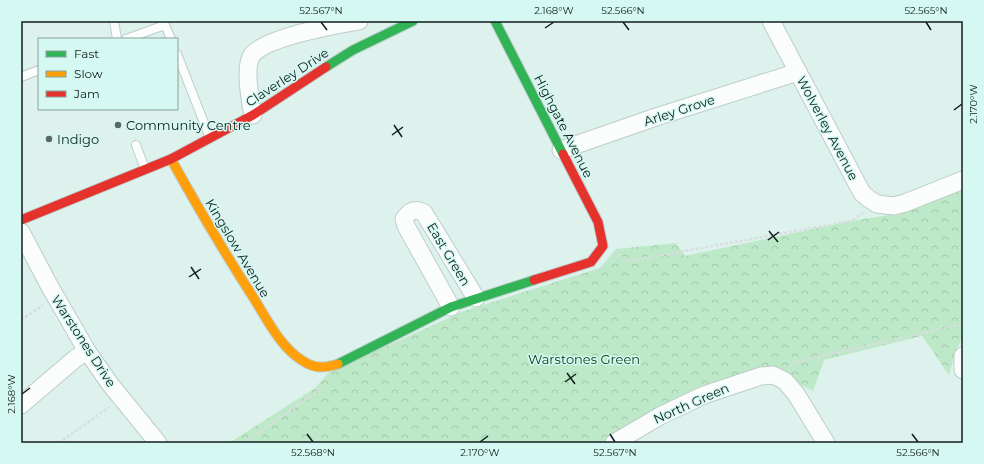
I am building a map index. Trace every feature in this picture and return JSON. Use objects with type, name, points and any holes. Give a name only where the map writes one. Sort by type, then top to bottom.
[{"type":"street","points":[[253,115],[249,94],[249,67],[252,56],[264,46],[282,39],[333,25],[359,21]]},
{"type":"street","name":"Claverley Drive","points":[[21,220],[171,159],[253,115],[353,50],[413,21]]},
{"type":"street","name":"Highgate Avenue","points":[[495,21],[598,222],[603,246]]},
{"type":"street","name":"Wolverley Avenue","points":[[771,21],[862,193],[868,199],[877,204]]},
{"type":"street","name":"Arley Grove","points":[[561,150],[656,117],[798,72]]},
{"type":"street","name":"Kingslow Avenue","points":[[171,159],[226,258],[271,326],[287,347]]},
{"type":"street","points":[[877,204],[894,206],[905,203],[963,180]]},
{"type":"street","name":"East Green","points":[[451,307],[406,226],[404,219],[408,213],[414,210],[424,212],[476,298]]},
{"type":"street","name":"Warstones Drive","points":[[23,242],[87,351],[110,384],[158,443]]},
{"type":"street","name":"East Green","points":[[287,347],[296,356],[314,367],[325,368],[342,363],[451,307],[592,262],[603,246]]},
{"type":"street","points":[[21,405],[76,358],[87,351]]},
{"type":"street","points":[[963,356],[963,370]]},
{"type":"street","points":[[773,375],[785,381],[796,394],[826,443]]},
{"type":"street","name":"North Green","points":[[614,443],[660,416],[704,395],[760,376],[773,375]]},
{"type":"lane","points":[[114,21],[117,38]]},
{"type":"lane","points":[[129,38],[165,25],[171,38]]},
{"type":"lane","points":[[178,56],[211,138]]},
{"type":"lane","points":[[21,77],[38,70]]},
{"type":"lane","points":[[136,145],[145,170]]},
{"type":"path","points":[[603,246],[630,261],[851,221],[877,204]]},
{"type":"path","points":[[21,320],[43,305]]},
{"type":"path","points":[[773,375],[796,362],[963,324]]},
{"type":"path","points":[[244,443],[323,388],[342,363]]},
{"type":"path","points":[[59,443],[109,406]]},
{"type":"green space","name":"Warstones Green","points":[[963,189],[963,337],[956,350],[949,375],[922,336],[824,360],[813,391],[771,370],[608,443],[229,443],[315,388],[329,372],[464,311],[600,268],[616,249],[676,243],[685,256],[851,221],[902,213]]},
{"type":"traffic: fast","points":[[326,67],[353,50],[413,21]]},
{"type":"traffic: fast","points":[[495,21],[563,154]]},
{"type":"traffic: fast","points":[[338,364],[451,307],[534,280]]},
{"type":"traffic: slow","points":[[171,159],[221,246],[269,323],[287,348],[307,364],[316,367],[338,364]]},
{"type":"traffic: jam","points":[[21,220],[171,159],[253,115],[326,67]]},
{"type":"traffic: jam","points":[[534,280],[591,262],[603,246],[598,222],[563,154]]},
{"type":"place","name":"Community Centre","points":[[118,125]]},
{"type":"place","name":"Indigo","points":[[49,139]]}]
